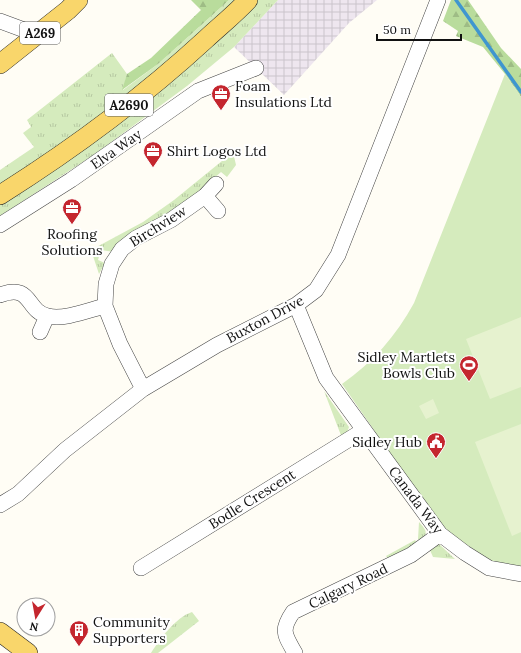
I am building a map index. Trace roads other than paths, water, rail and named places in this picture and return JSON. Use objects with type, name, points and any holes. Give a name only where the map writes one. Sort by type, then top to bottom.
[{"type":"main road","name":"A269","points":[[0,64],[78,0]]},
{"type":"main road","name":"A2690","points":[[0,196],[53,161],[112,118],[171,71],[248,0]]},
{"type":"main road","points":[[0,632],[28,653]]},
{"type":"street","name":"Buxton Drive","points":[[0,505],[18,494],[65,450],[143,389],[217,345],[296,305],[316,290],[338,255],[438,0]]},
{"type":"street","points":[[0,21],[27,31],[34,37]]},
{"type":"street","name":"Elva Way","points":[[0,225],[71,180],[198,91],[256,68]]},
{"type":"street","name":"Birchview","points":[[143,389],[120,344],[105,306],[106,284],[112,264],[122,249],[136,238],[171,220],[205,196],[216,184]]},
{"type":"street","points":[[205,196],[218,211]]},
{"type":"street","points":[[0,294],[11,291],[21,292],[38,311],[47,316],[60,317],[105,306]]},
{"type":"street","name":"Canada Way","points":[[296,305],[326,378],[440,534],[465,553],[489,568],[521,574]]},
{"type":"street","points":[[40,332],[47,316]]},
{"type":"street","name":"Bodle Crescent","points":[[141,568],[364,430]]},
{"type":"street","name":"Calgary Road","points":[[295,653],[284,634],[286,622],[292,612],[411,555],[440,534]]},
{"type":"waterway","points":[[456,0],[521,92]]},
{"type":"place","name":"Foam Insulations Ltd","points":[[221,111]]},
{"type":"place","name":"Shirt Logos Ltd","points":[[153,168]]},
{"type":"place","name":"Roofing Solutions","points":[[72,225]]},
{"type":"place","name":"Sidley Martlets Bowls Club","points":[[469,382]]},
{"type":"place","name":"Sidley Hub","points":[[436,459]]},
{"type":"place","name":"Community Supporters","points":[[79,647]]}]
